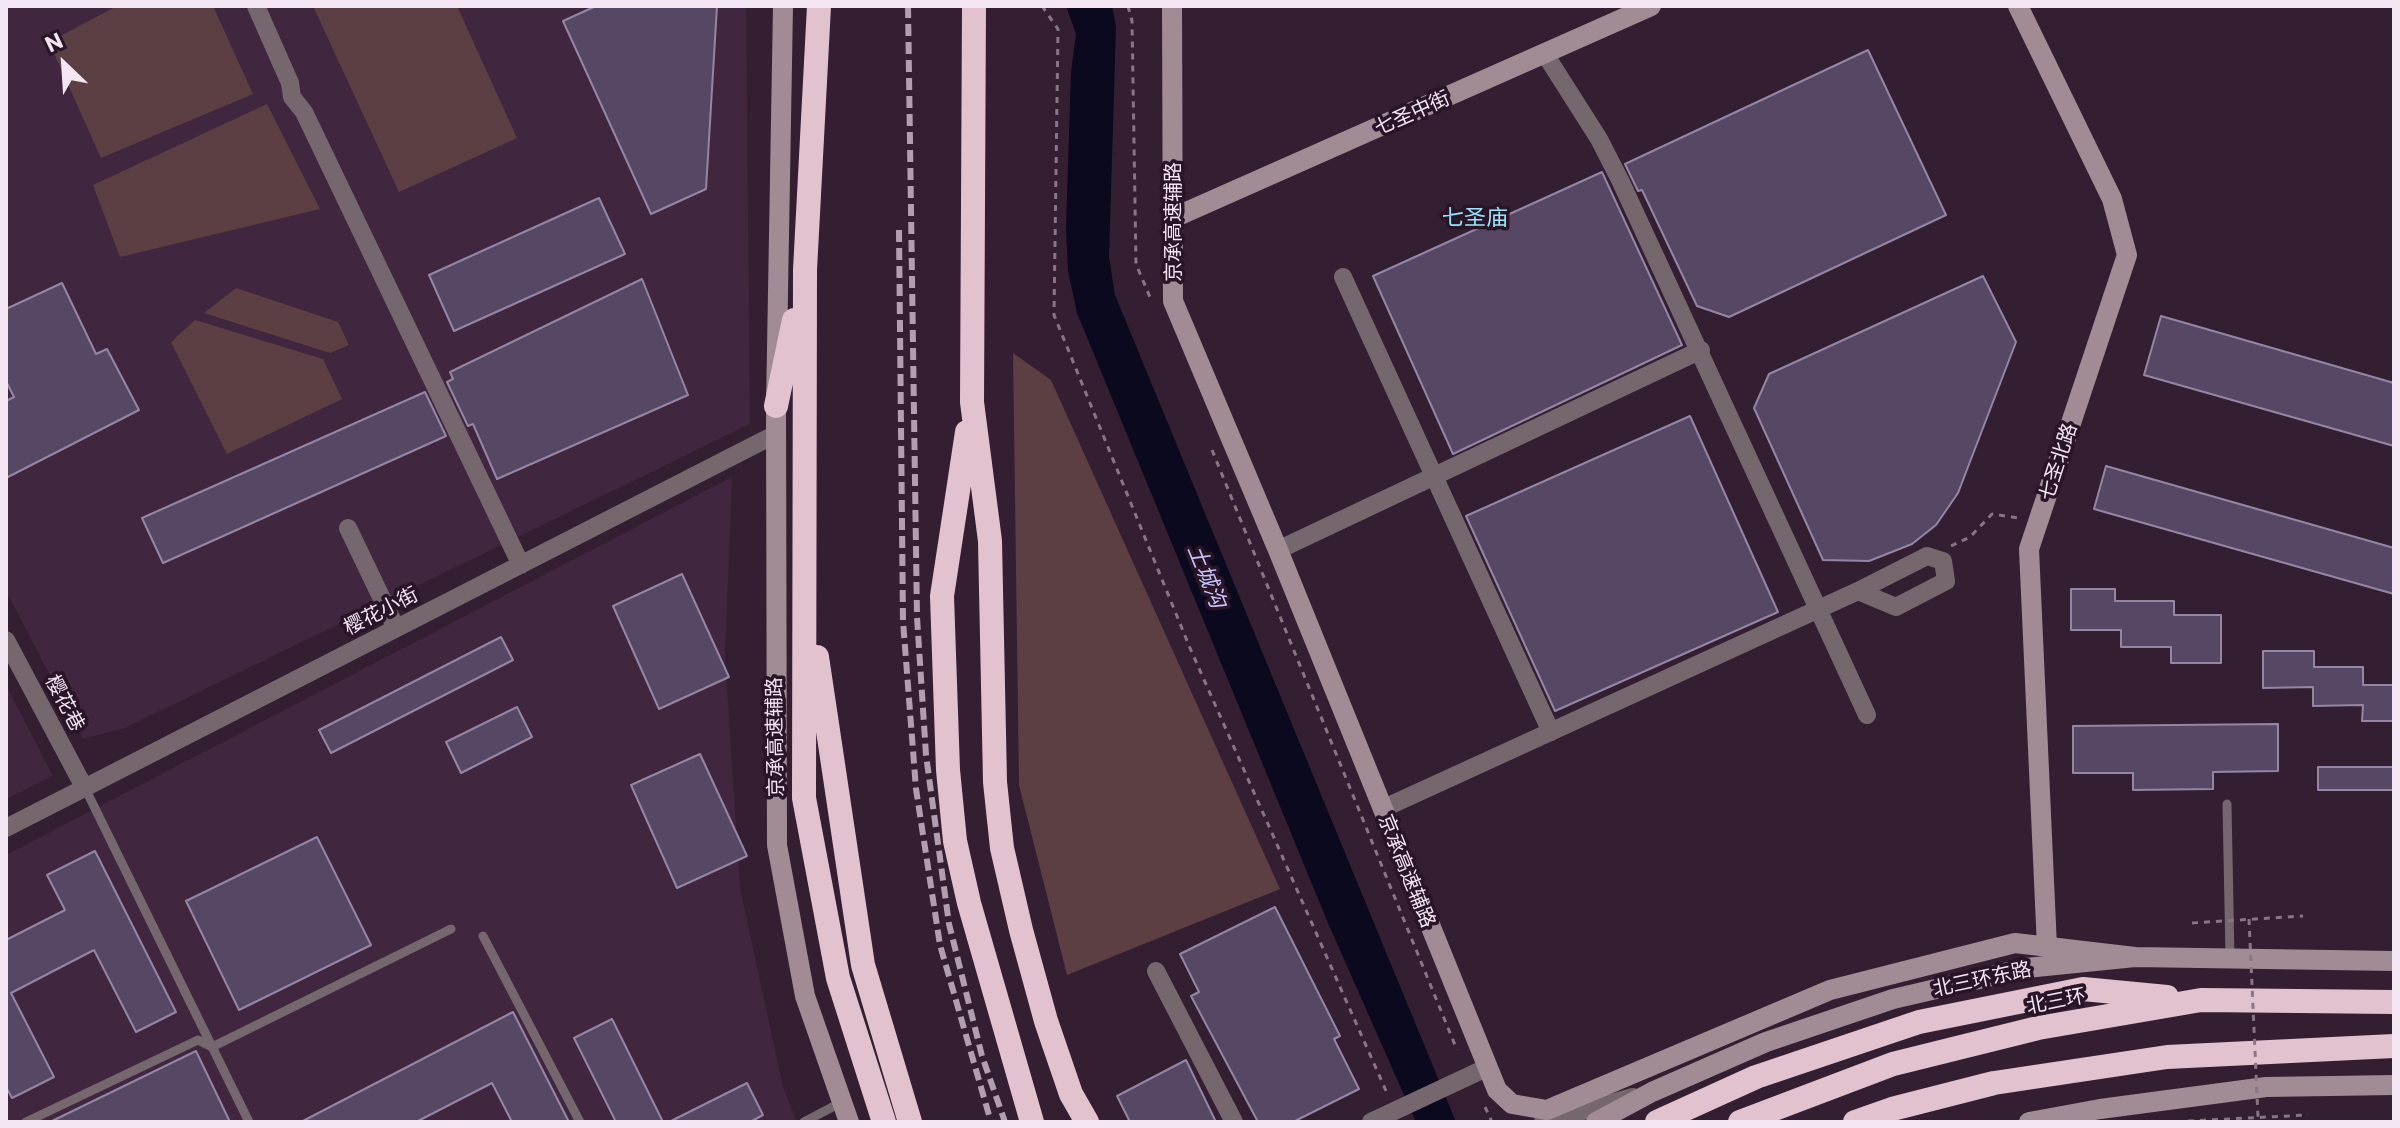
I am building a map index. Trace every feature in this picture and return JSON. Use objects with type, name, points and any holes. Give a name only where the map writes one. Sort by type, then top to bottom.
[{"type":"highway","points":[[819,10],[805,270],[804,798],[838,978],[884,1122]]},
{"type":"highway","points":[[974,15],[972,402],[990,541],[994,723],[1002,848],[1021,930],[1051,1035],[1071,1094],[1087,1122]]},
{"type":"highway","points":[[776,406],[805,270]]},
{"type":"highway","points":[[972,402],[942,596],[948,770],[955,841],[969,903],[1032,1122]]},
{"type":"highway","points":[[803,556],[863,965],[910,1122]]},
{"type":"highway","points":[[1657,1122],[1756,1077],[1919,1022],[2083,989],[2201,1000]]},
{"type":"highway","name":"北三环","points":[[1740,1122],[1893,1064],[2038,1028],[2201,1000],[2394,1002]]},
{"type":"highway","points":[[1855,1122],[1892,1109],[1994,1083],[2167,1057],[2394,1046]]},
{"type":"street","points":[[256,6],[290,83],[292,97],[304,112],[521,565]]},
{"type":"street","name":"京承高速辅路","points":[[1172,6],[1173,301],[1278,550],[1497,1090],[1512,1104],[1547,1110],[1830,990],[2015,943],[2135,957]]},
{"type":"street","name":"七圣中街","points":[[1173,218],[1651,6]]},
{"type":"street","name":"七圣北路","points":[[2018,6],[2112,199],[2127,255],[2029,549],[2047,947]]},
{"type":"street","name":"京承高速辅路","points":[[783,10],[776,406],[777,845],[805,996],[844,1113]]},
{"type":"street","points":[[1545,54],[1599,139],[1701,350],[1867,715]]},
{"type":"street","points":[[1343,277],[1551,732]]},
{"type":"street","points":[[1278,550],[1701,350]]},
{"type":"street","name":"樱花小街","points":[[6,828],[776,434]]},
{"type":"street","points":[[348,528],[396,628]]},
{"type":"street","points":[[1382,809],[1858,591],[1927,556],[1943,561],[1946,581],[1896,607],[1858,591]]},
{"type":"street","name":"樱花巷","points":[[6,640],[84,787]]},
{"type":"street","name":"北三环东路","points":[[1596,1122],[1652,1092],[1766,1042],[1893,999],[2026,968],[2135,957],[2394,961]]},
{"type":"street","points":[[1156,971],[1234,1122]]},
{"type":"street","points":[[1371,1122],[1486,1068]]},
{"type":"street","points":[[2029,1122],[2101,1115],[2266,1087],[2394,1085]]},
{"type":"street","points":[[1543,1122],[1652,1092]]},
{"type":"lane","points":[[84,787],[249,1122]]},
{"type":"lane","points":[[2227,804],[2230,958]]},
{"type":"lane","points":[[212,1047],[451,929]]},
{"type":"lane","points":[[483,936],[580,1122]]},
{"type":"lane","points":[[26,1122],[198,1040],[212,1047]]},
{"type":"lane","points":[[804,1122],[844,1113]]},
{"type":"path","points":[[1042,6],[1058,29],[1054,315],[1190,648],[1400,1108]]},
{"type":"path","points":[[1128,6],[1132,21],[1136,264],[1154,307]]},
{"type":"path","points":[[1207,437],[1453,1040]]},
{"type":"path","points":[[1927,556],[1970,537],[1992,514],[2039,520]]},
{"type":"path","points":[[2192,923],[2303,916]]},
{"type":"path","points":[[2249,919],[2258,1117]]},
{"type":"path","points":[[2188,1121],[2308,1115]]},
{"type":"shaded area","points":[[6,6],[746,6],[750,424],[125,728],[83,739],[6,591]]},
{"type":"shaded area","points":[[117,6],[213,6],[253,94],[101,158],[49,42]]},
{"type":"shaded area","points":[[313,6],[457,6],[517,138],[399,192]]},
{"type":"shaded area","points":[[267,104],[320,209],[120,257],[93,185]]},
{"type":"shaded area","points":[[236,288],[338,322],[349,345],[330,353],[204,313]]},
{"type":"shaded area","points":[[195,320],[323,359],[342,399],[227,454],[171,342]]},
{"type":"shaded area","points":[[1013,353],[1051,380],[1280,889],[1067,975],[1019,785]]},
{"type":"shaded area","points":[[732,477],[725,657],[740,888],[783,1087],[797,1122],[6,1122],[6,855]]},
{"type":"shaded area","points":[[6,685],[53,776],[6,799]]},
{"type":"water","name":"土城沟","points":[[1066,6],[1112,6],[1116,26],[1109,257],[1115,295],[1456,1122],[1416,1122],[1328,923],[1077,313],[1068,271],[1066,228],[1071,72],[1076,34]]},
{"type":"building","points":[[596,6],[717,6],[706,189],[651,214],[563,21]]},
{"type":"building","points":[[1868,50],[1946,215],[1729,317],[1697,306],[1642,190],[1638,191],[1625,164]]},
{"type":"building","points":[[1602,172],[1682,345],[1453,454],[1373,276]]},
{"type":"building","points":[[599,198],[625,254],[454,331],[429,275]]},
{"type":"building","points":[[1983,276],[2016,342],[1958,493],[1936,525],[1912,544],[1869,561],[1823,560],[1754,408],[1769,374]]},
{"type":"building","points":[[642,279],[688,395],[497,479],[473,424],[468,426],[447,382],[453,379],[450,372]]},
{"type":"building","points":[[62,283],[96,354],[107,349],[139,410],[6,478],[6,401],[14,397],[6,381],[6,309]]},
{"type":"building","points":[[2161,316],[2394,383],[2394,446],[2144,375]]},
{"type":"building","points":[[425,392],[446,436],[163,563],[142,518]]},
{"type":"building","points":[[1690,416],[1778,612],[1555,711],[1466,516]]},
{"type":"building","points":[[2106,466],[2394,548],[2394,594],[2094,509]]},
{"type":"building","points":[[682,574],[729,677],[659,709],[613,606]]},
{"type":"building","points":[[2071,589],[2115,589],[2115,601],[2174,601],[2174,615],[2221,615],[2221,663],[2171,663],[2171,647],[2121,647],[2121,630],[2071,630]]},
{"type":"building","points":[[501,637],[513,660],[331,753],[319,730]]},
{"type":"building","points":[[2263,651],[2314,651],[2314,667],[2363,667],[2363,685],[2394,685],[2394,721],[2362,721],[2363,705],[2313,706],[2313,687],[2263,688]]},
{"type":"building","points":[[517,707],[532,737],[461,773],[446,742]]},
{"type":"building","points":[[2278,724],[2278,771],[2213,772],[2213,789],[2133,790],[2133,773],[2073,773],[2073,726]]},
{"type":"building","points":[[700,754],[747,856],[677,888],[631,785]]},
{"type":"building","points":[[2318,767],[2394,767],[2394,790],[2318,790]]},
{"type":"building","points":[[317,837],[371,945],[239,1010],[186,901]]},
{"type":"building","points":[[95,851],[176,1012],[136,1032],[94,950],[11,993],[54,1077],[12,1098],[6,1087],[6,940],[65,910],[47,875]]},
{"type":"building","points":[[1275,907],[1340,1036],[1334,1039],[1359,1089],[1293,1122],[1258,1122],[1191,996],[1199,992],[1180,954]]},
{"type":"building","points":[[513,1012],[569,1122],[512,1122],[492,1083],[416,1122],[301,1122]]},
{"type":"building","points":[[612,1019],[663,1122],[616,1122],[574,1038]]},
{"type":"building","points":[[196,1051],[230,1122],[50,1122]]},
{"type":"building","points":[[1186,1060],[1216,1122],[1130,1122],[1117,1096]]},
{"type":"building","points":[[747,1083],[763,1115],[750,1122],[669,1122]]},
{"type":"railway","points":[[908,6],[917,617],[926,755],[949,924],[982,1056],[1005,1122]]},
{"type":"railway","points":[[899,230],[903,621],[916,789],[940,945],[991,1122]]},
{"type":"district","name":"七圣庙","points":[[1475,218]]}]
